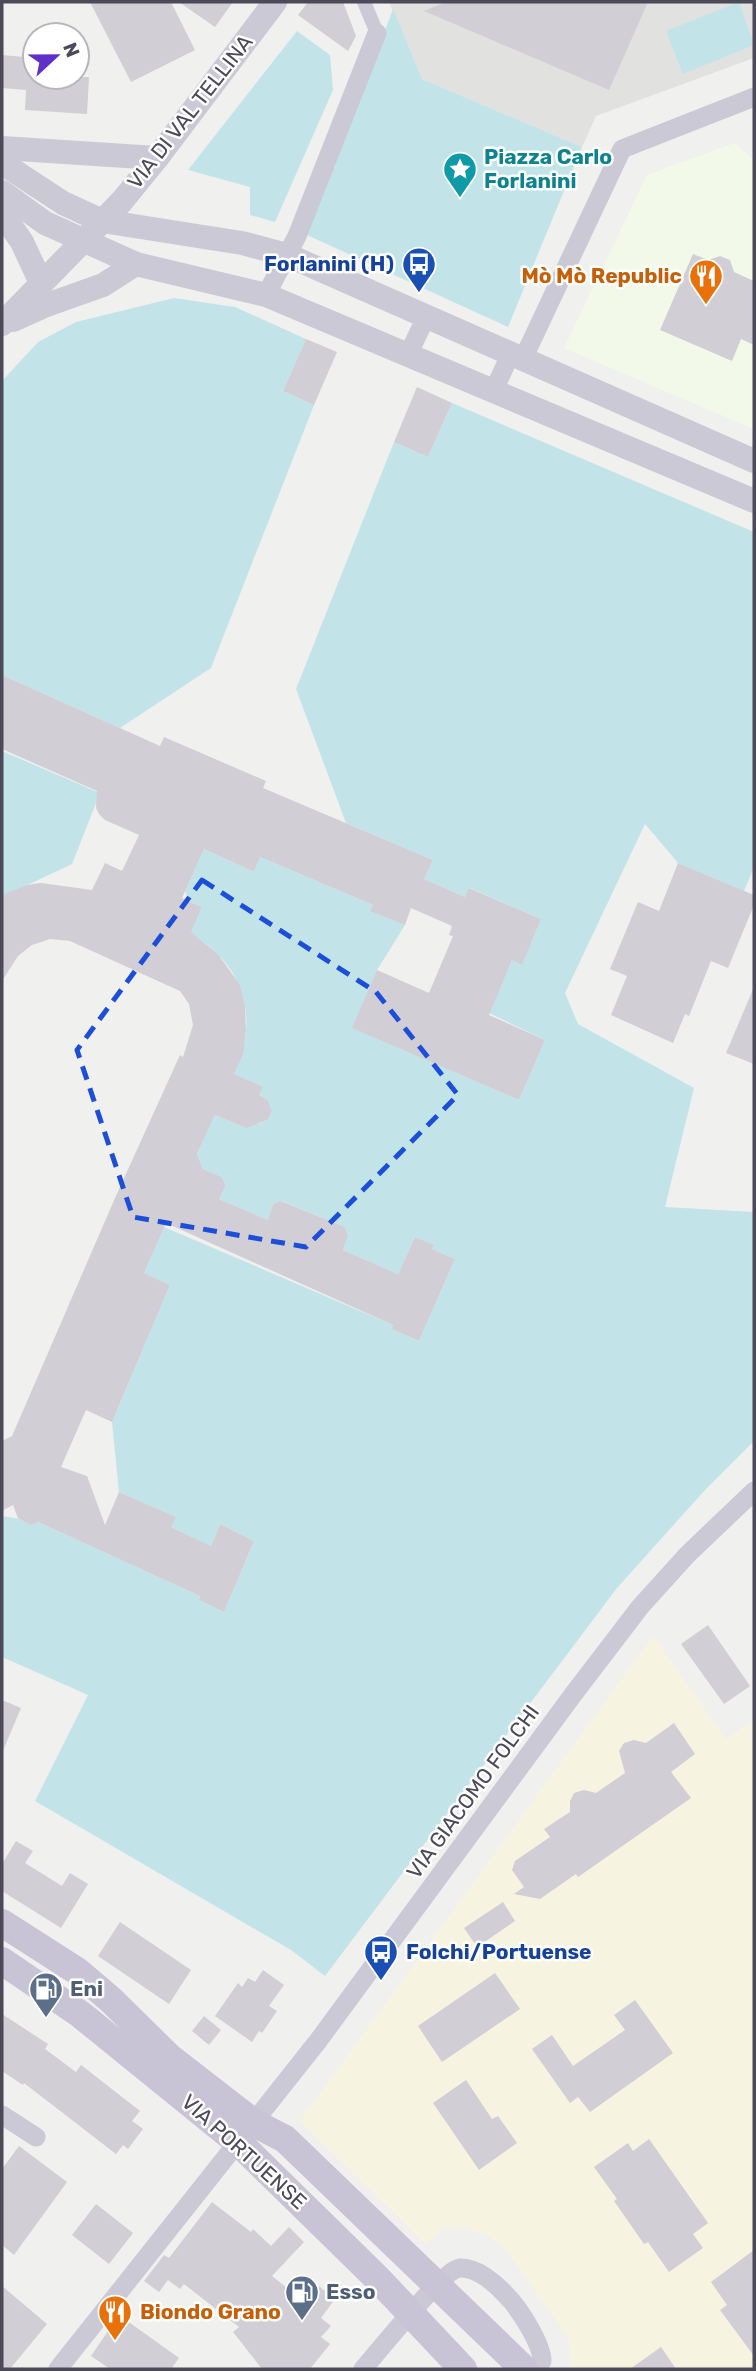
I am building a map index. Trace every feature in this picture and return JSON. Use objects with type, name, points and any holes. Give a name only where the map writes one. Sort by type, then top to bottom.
[{"type":"main road","name":"VIA PORTUENSE","points":[[2,1923],[77,1972],[111,2000],[246,2133],[352,2253],[424,2299],[524,2369]]},
{"type":"main road","name":"VIA PORTUENSE","points":[[2,1961],[246,2133],[285,2139],[313,2164],[424,2299],[463,2369]]},
{"type":"street","name":"VIA DI VAL TELLINA","points":[[2,324],[102,221],[157,158],[275,2]]},
{"type":"street","points":[[266,295],[297,236],[376,33],[364,2]]},
{"type":"street","points":[[495,390],[517,356],[622,149],[754,97]]},
{"type":"street","points":[[2,148],[157,158]]},
{"type":"street","points":[[2,163],[63,203],[102,221],[220,239],[287,255],[754,461]]},
{"type":"street","points":[[2,192],[45,223],[136,264],[266,295],[754,501]]},
{"type":"street","points":[[2,213],[22,242],[41,283]]},
{"type":"street","points":[[2,324],[103,285],[136,264]]},
{"type":"street","points":[[408,355],[426,317]]},
{"type":"street","name":"VIA GIACOMO FOLCHI","points":[[58,2369],[334,2019],[640,1607],[687,1555],[754,1491]]},
{"type":"street","points":[[2,2115],[36,2137]]},
{"type":"street","points":[[363,2369],[424,2299],[452,2271],[461,2268],[483,2276],[502,2290],[517,2309],[540,2348],[542,2361],[537,2369]]},
{"type":"highlighted area","points":[[202,880],[376,992],[458,1095],[306,1247],[133,1217],[77,1050]]},
{"type":"shaded area","points":[[389,2],[754,2],[754,58],[596,116],[582,147],[422,79]]},
{"type":"shaded area","points":[[739,2],[754,45],[683,74],[666,31]]},
{"type":"shaded area","name":"Piazza Carlo Forlanini","points":[[393,9],[422,79],[582,147],[508,327],[307,235]]},
{"type":"shaded area","points":[[297,31],[330,55],[333,90],[275,222],[250,215],[250,187],[188,170]]},
{"type":"shaded area","points":[[735,143],[754,160],[754,429],[564,348],[647,175]]},
{"type":"shaded area","points":[[174,298],[235,307],[306,339],[283,391],[314,405],[211,668],[120,728],[2,675],[2,381],[38,342],[76,322]]},
{"type":"shaded area","points":[[452,403],[754,532],[754,867],[744,891],[678,863],[645,824],[565,993],[578,1024],[694,1088],[665,1207],[754,1212],[754,1441],[705,1490],[617,1588],[325,1976],[291,1950],[35,1801],[88,1695],[2,1657],[2,1516],[38,1522],[200,1596],[199,1600],[224,1612],[254,1541],[220,1524],[211,1546],[171,1527],[175,1517],[119,1492],[112,1422],[170,1285],[144,1273],[164,1227],[393,1325],[391,1329],[419,1341],[455,1259],[432,1249],[433,1245],[415,1237],[398,1274],[343,1250],[348,1236],[345,1227],[282,1201],[273,1204],[268,1220],[219,1199],[226,1185],[222,1177],[203,1169],[197,1154],[215,1115],[246,1128],[249,1120],[258,1124],[268,1120],[272,1111],[268,1100],[259,1095],[262,1087],[234,1074],[246,1032],[246,1013],[235,977],[209,946],[190,933],[202,907],[189,901],[185,891],[204,849],[254,872],[260,857],[373,905],[371,911],[405,925],[377,970],[353,1028],[519,1100],[545,1040],[489,1013],[512,960],[522,964],[541,919],[470,888],[465,897],[424,879],[433,860],[346,823],[296,689],[394,442],[428,457]]},
{"type":"shaded area","points":[[2,751],[100,793],[72,864],[2,897]]},
{"type":"shaded area","points":[[653,1636],[726,1739],[754,1720],[754,2369],[569,2369],[571,2348],[565,2333],[506,2250],[489,2236],[466,2228],[444,2228],[425,2244],[300,2121]]},
{"type":"building","points":[[90,2],[171,2],[195,50],[131,82]]},
{"type":"building","points":[[179,2],[233,2],[215,27]]},
{"type":"building","points":[[308,2],[343,2],[356,36],[348,51],[298,15]]},
{"type":"building","points":[[446,2],[648,2],[609,90],[424,11]]},
{"type":"building","points":[[2,55],[21,57],[21,90],[2,88]]},
{"type":"building","points":[[26,91],[88,91],[87,114],[25,110]]},
{"type":"building","points":[[693,254],[708,260],[720,256],[730,260],[734,272],[754,281],[754,345],[741,339],[732,361],[660,330]]},
{"type":"building","points":[[306,339],[337,352],[314,405],[283,391]]},
{"type":"building","points":[[417,387],[452,403],[428,457],[394,442]]},
{"type":"building","points":[[2,675],[160,746],[164,737],[266,781],[263,788],[433,860],[424,879],[465,897],[469,888],[541,919],[522,965],[512,960],[489,1015],[545,1040],[519,1100],[352,1028],[377,970],[429,993],[453,936],[449,935],[452,926],[411,908],[405,925],[370,911],[373,905],[260,857],[254,872],[204,849],[182,898],[202,907],[191,932],[218,954],[240,985],[245,1005],[246,1031],[243,1054],[234,1074],[263,1087],[259,1095],[268,1100],[272,1111],[268,1120],[246,1128],[215,1115],[197,1154],[203,1169],[222,1177],[226,1185],[219,1199],[268,1220],[273,1204],[281,1201],[345,1227],[348,1236],[343,1250],[398,1274],[415,1237],[434,1245],[432,1249],[455,1259],[419,1341],[391,1329],[393,1325],[166,1223],[144,1273],[170,1285],[112,1422],[86,1410],[61,1467],[87,1476],[105,1525],[119,1492],[176,1517],[171,1527],[211,1546],[220,1524],[254,1541],[224,1612],[199,1600],[200,1596],[38,1522],[31,1525],[18,1518],[13,1505],[2,1511],[2,1441],[12,1436],[115,1198],[180,1055],[183,1057],[193,1025],[189,1004],[180,991],[70,941],[50,939],[32,945],[18,956],[2,981],[2,895],[27,885],[41,883],[92,890],[105,863],[122,871],[139,835],[105,820],[99,814],[96,808],[97,791],[2,749]]},
{"type":"building","points":[[678,863],[754,895],[754,905],[728,968],[711,961],[689,1016],[685,1014],[673,1043],[611,1015],[627,976],[610,969],[638,902],[659,911]]},
{"type":"building","points":[[754,987],[754,1064],[726,1053]]},
{"type":"building","points":[[708,1625],[750,1686],[724,1704],[681,1644]]},
{"type":"building","points":[[2,1700],[21,1708],[2,1753]]},
{"type":"building","points":[[674,1723],[695,1754],[671,1772],[691,1798],[578,1877],[576,1874],[540,1899],[514,1894],[524,1887],[512,1870],[515,1861],[550,1837],[544,1829],[570,1812],[570,1801],[574,1793],[584,1790],[596,1793],[625,1773],[619,1751],[624,1743],[634,1740],[646,1743]]},
{"type":"building","points":[[16,1841],[33,1851],[25,1863],[62,1886],[70,1873],[88,1884],[61,1928],[2,1891],[2,1864]]},
{"type":"building","points":[[503,1902],[515,1921],[477,1947],[464,1928]]},
{"type":"building","points":[[120,1922],[191,1970],[169,2004],[98,1956]]},
{"type":"building","points":[[263,1970],[284,1985],[269,2006],[277,2011],[262,2033],[259,2031],[252,2042],[215,2016],[238,1983],[242,1987],[248,1978],[255,1982]]},
{"type":"building","points":[[495,1973],[520,2009],[442,2062],[418,2026]]},
{"type":"building","points":[[635,2000],[673,2053],[590,2112],[578,2097],[570,2103],[532,2049],[552,2035],[573,2066],[625,2030],[614,2015]]},
{"type":"building","points":[[2,2014],[48,2044],[45,2049],[76,2072],[81,2065],[140,2111],[132,2121],[143,2129],[128,2149],[123,2145],[116,2154],[24,2083],[23,2085],[2,2071]]},
{"type":"building","points":[[204,2016],[221,2030],[209,2045],[192,2031]]},
{"type":"building","points":[[466,2080],[492,2119],[498,2116],[517,2143],[479,2170],[433,2103]]},
{"type":"building","points":[[649,2139],[708,2223],[693,2234],[703,2248],[669,2272],[648,2242],[644,2244],[594,2167],[628,2143],[633,2151]]},
{"type":"building","points":[[19,2146],[67,2182],[14,2255],[2,2245],[2,2169]]},
{"type":"building","points":[[212,2202],[251,2232],[253,2229],[271,2246],[289,2227],[304,2242],[272,2276],[306,2303],[319,2286],[335,2299],[321,2318],[331,2326],[321,2337],[330,2344],[310,2369],[262,2369],[233,2332],[239,2327],[184,2284],[180,2289],[168,2280],[159,2292],[144,2281],[164,2255],[169,2258]]},
{"type":"building","points":[[96,2204],[133,2233],[109,2264],[72,2235]]},
{"type":"building","points":[[754,2250],[754,2356],[720,2310],[727,2305],[711,2282]]},
{"type":"building","points":[[2,2286],[47,2324],[10,2369],[2,2369]]},
{"type":"building","points":[[119,2315],[179,2358],[171,2369],[110,2369],[91,2356]]},
{"type":"building","points":[[661,2347],[676,2369],[630,2369]]},
{"type":"place","name":"Piazza Carlo Forlanini","points":[[460,199]]},
{"type":"place","name":"Forlanini (H)","points":[[419,294]]},
{"type":"place","name":"Mò Mò Republic","points":[[706,306]]},
{"type":"place","name":"Folchi/Portuense","points":[[381,1982]]},
{"type":"place","name":"Eni","points":[[46,2019]]},
{"type":"place","name":"Esso","points":[[302,2322]]},
{"type":"place","name":"Biondo Grano","points":[[115,2342]]}]
